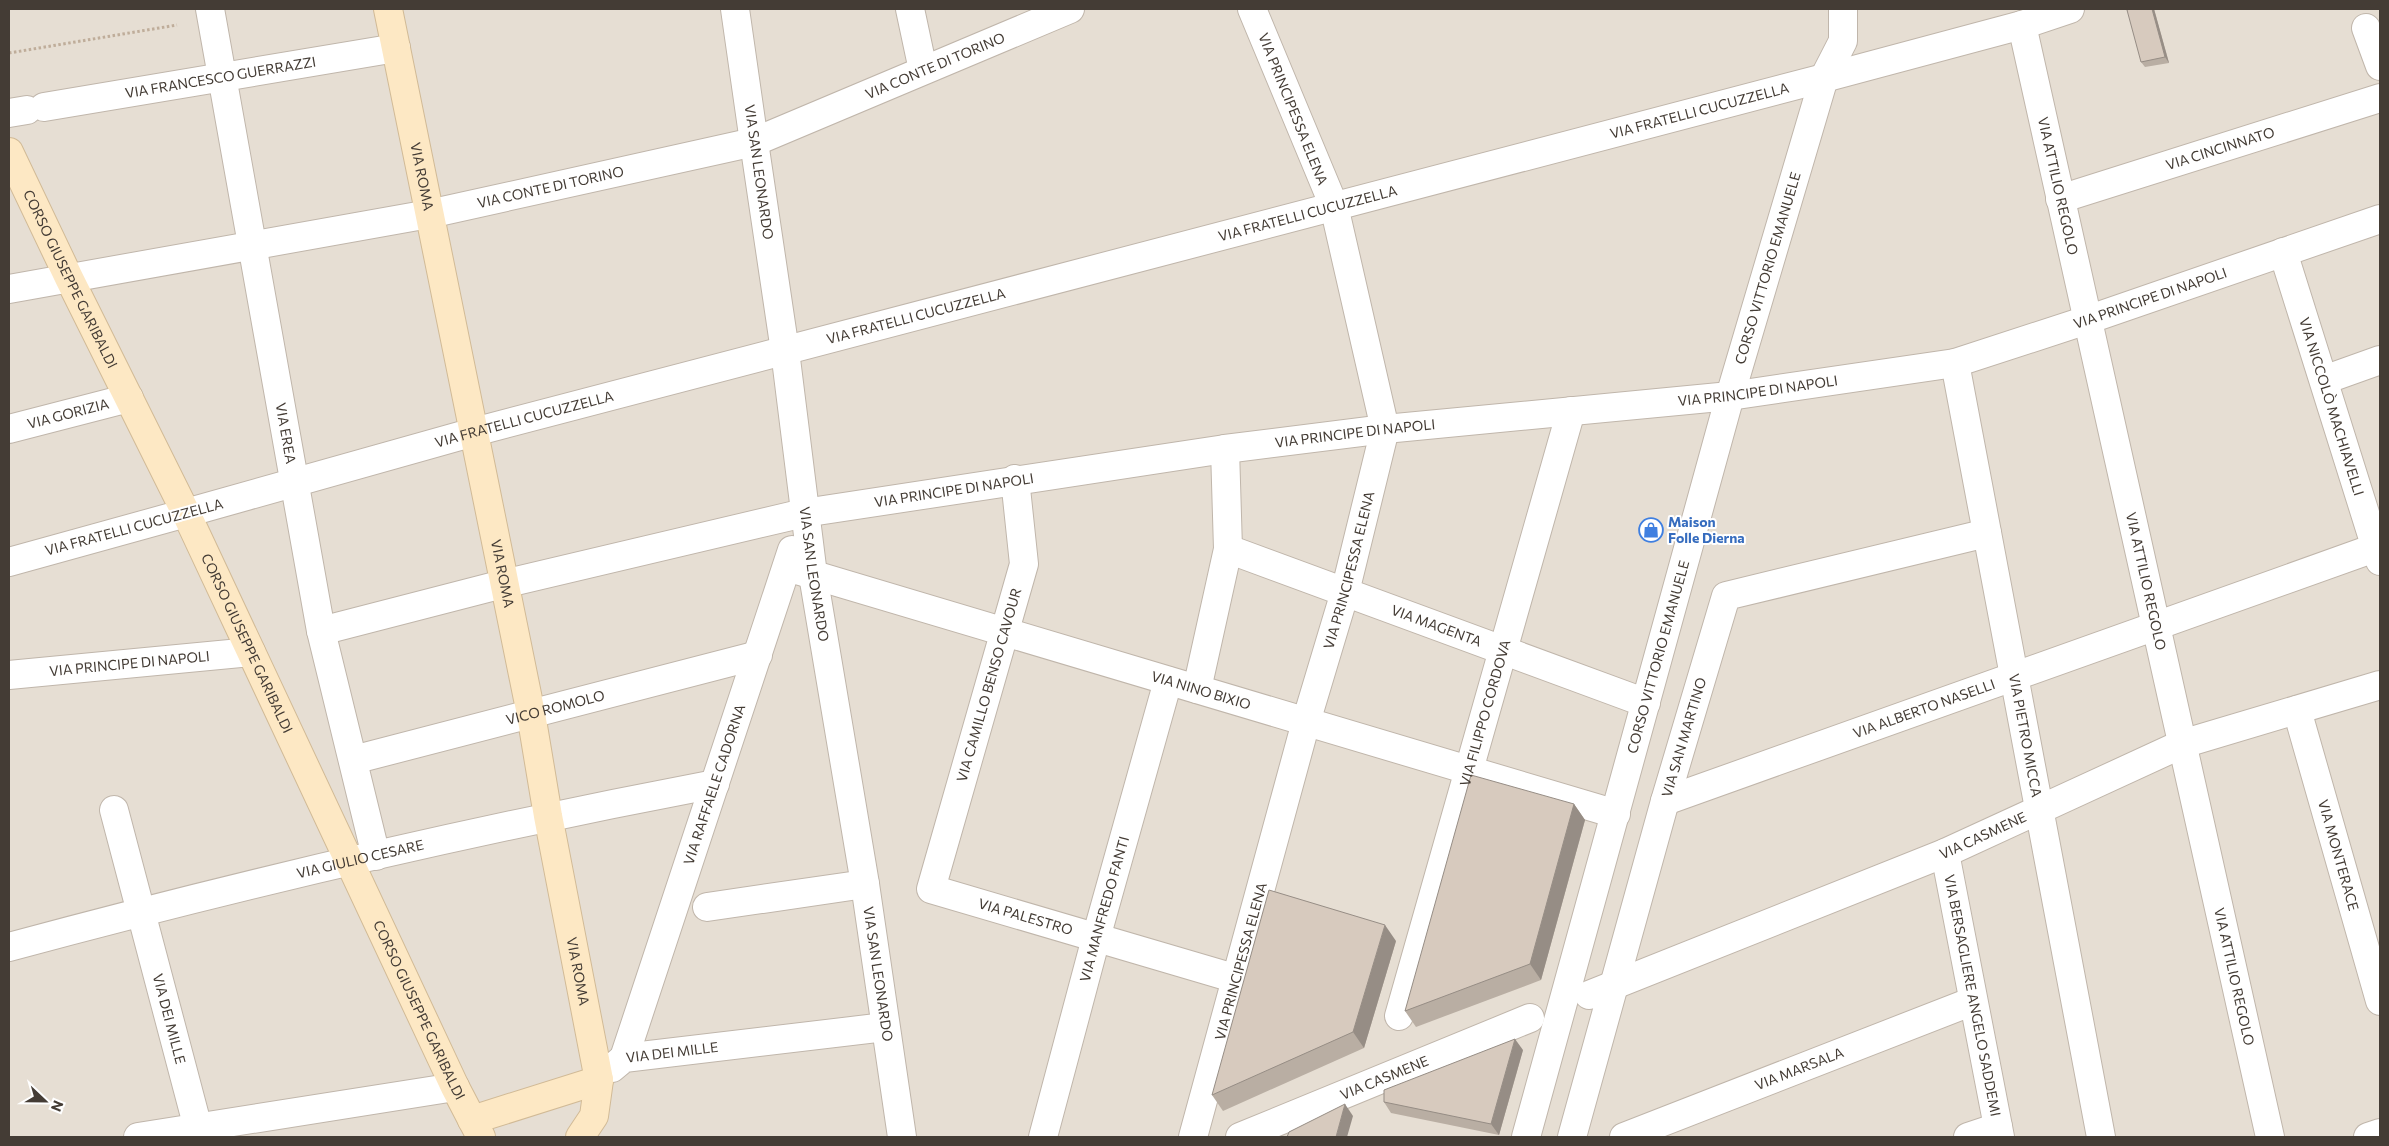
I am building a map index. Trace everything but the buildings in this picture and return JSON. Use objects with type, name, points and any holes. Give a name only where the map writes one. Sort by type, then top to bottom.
[{"type":"main road","name":"VIA ROMA","points":[[388,9],[503,584],[531,714],[548,816],[599,1080],[594,1116],[580,1137]]},
{"type":"main road","name":"CORSO GIUSEPPE GARIBALDI","points":[[9,152],[68,278],[186,513],[455,1087],[477,1128]]},
{"type":"main road","name":"VIA DEI MILLE","points":[[477,1128],[599,1080]]},
{"type":"street","name":"VIA SAN LEONARDO","points":[[735,9],[784,351],[813,575],[865,884],[902,1137]]},
{"type":"street","points":[[910,9],[923,70]]},
{"type":"street","name":"VIA PRINCIPESSA ELENA","points":[[1193,1137],[1306,722],[1345,592],[1385,429],[1334,206],[1252,9]]},
{"type":"street","name":"CORSO VITTORIO EMANUELE","points":[[1526,1137],[1730,396],[1824,78],[1843,41],[1843,9]]},
{"type":"street","name":"VIA FRATELLI CUCUZZELLA","points":[[9,562],[474,432],[1824,78],[2022,25],[2070,9]]},
{"type":"street","name":"VIA CONTE DI TORINO","points":[[9,289],[430,214],[754,142],[1054,12]]},
{"type":"street","name":"VIA EREA","points":[[211,14],[321,632],[376,856]]},
{"type":"street","name":"VIA ATTILIO REGOLO","points":[[2022,25],[2270,1137]]},
{"type":"street","points":[[2366,28],[2380,66]]},
{"type":"street","name":"VIA FRANCESCO GUERRAZZI","points":[[27,110],[396,48]]},
{"type":"street","name":"VIA CINCINNATO","points":[[2060,199],[2380,98]]},
{"type":"street","name":"VIA PRINCIPE DI NAPOLI","points":[[321,632],[503,584],[804,513],[1015,479],[1225,449],[1385,429],[1730,396],[1955,363],[2087,320],[2380,219]]},
{"type":"street","name":"VIA NICCOLÒ MACHIAVELLI","points":[[2283,252],[2379,552]]},
{"type":"street","points":[[2324,380],[2380,360]]},
{"type":"street","name":"VIA PIETRO MICCA","points":[[1955,363],[2101,1137]]},
{"type":"street","name":"VIA GORIZIA","points":[[9,429],[129,398]]},
{"type":"street","name":"VIA FILIPPO CORDOVA","points":[[1399,1016],[1570,410]]},
{"type":"street","points":[[1197,689],[1228,549],[1225,449]]},
{"type":"street","name":"VIA CAMILLO BENSO CAVOUR","points":[[930,889],[1024,564],[1015,479]]},
{"type":"street","name":"VIA RAFFAELE CADORNA","points":[[624,1058],[804,513]]},
{"type":"street","name":"VIA SAN MARTINO","points":[[1572,1137],[1665,801],[1726,596],[1987,533]]},
{"type":"street","name":"VIA MAGENTA","points":[[1228,549],[1646,703]]},
{"type":"street","name":"VIA ALBERTO NASELLI","points":[[1665,801],[2155,626],[2379,552]]},
{"type":"street","name":"VIA NINO BIXIO","points":[[787,567],[1616,814]]},
{"type":"street","name":"VIA PRINCIPE DI NAPOLI","points":[[9,675],[251,652]]},
{"type":"street","name":"VICO ROMOLO","points":[[352,760],[758,655]]},
{"type":"street","name":"VIA MANFREDO FANTI","points":[[1043,1137],[1168,681]]},
{"type":"street","name":"VIA CASMENE","points":[[1589,996],[1613,984],[1945,853],[2182,744],[2380,685]]},
{"type":"street","name":"VIA MONTERACE","points":[[2297,710],[2380,1001]]},
{"type":"street","name":"VIA GIULIO CESARE","points":[[9,947],[141,911],[548,816],[715,784]]},
{"type":"street","name":"VIA DEI MILLE","points":[[114,810],[198,1128]]},
{"type":"street","name":"VIA BERSAGLIERE ANGELO SADDEMI","points":[[1945,853],[1998,1132]]},
{"type":"street","points":[[707,907],[865,884]]},
{"type":"street","name":"VIA PALESTRO","points":[[930,889],[1236,980]]},
{"type":"street","name":"VIA MARSALA","points":[[1624,1137],[1973,1001]]},
{"type":"street","name":"VIA CASMENE","points":[[1240,1137],[1530,1018]]},
{"type":"street","name":"VIA DEI MILLE","points":[[599,1080],[624,1058],[885,1027]]},
{"type":"street","points":[[138,1137],[455,1087]]},
{"type":"street","points":[[1968,1137],[1998,1132]]},
{"type":"street","points":[[2368,1137],[2380,1133]]},
{"type":"path","points":[[9,53],[211,14]]},
{"type":"shaded area","points":[[9,9],[2380,9],[2380,1137],[9,1137]]},
{"type":"place","name":"Maison Folle Dierna","points":[[1651,530]]}]
